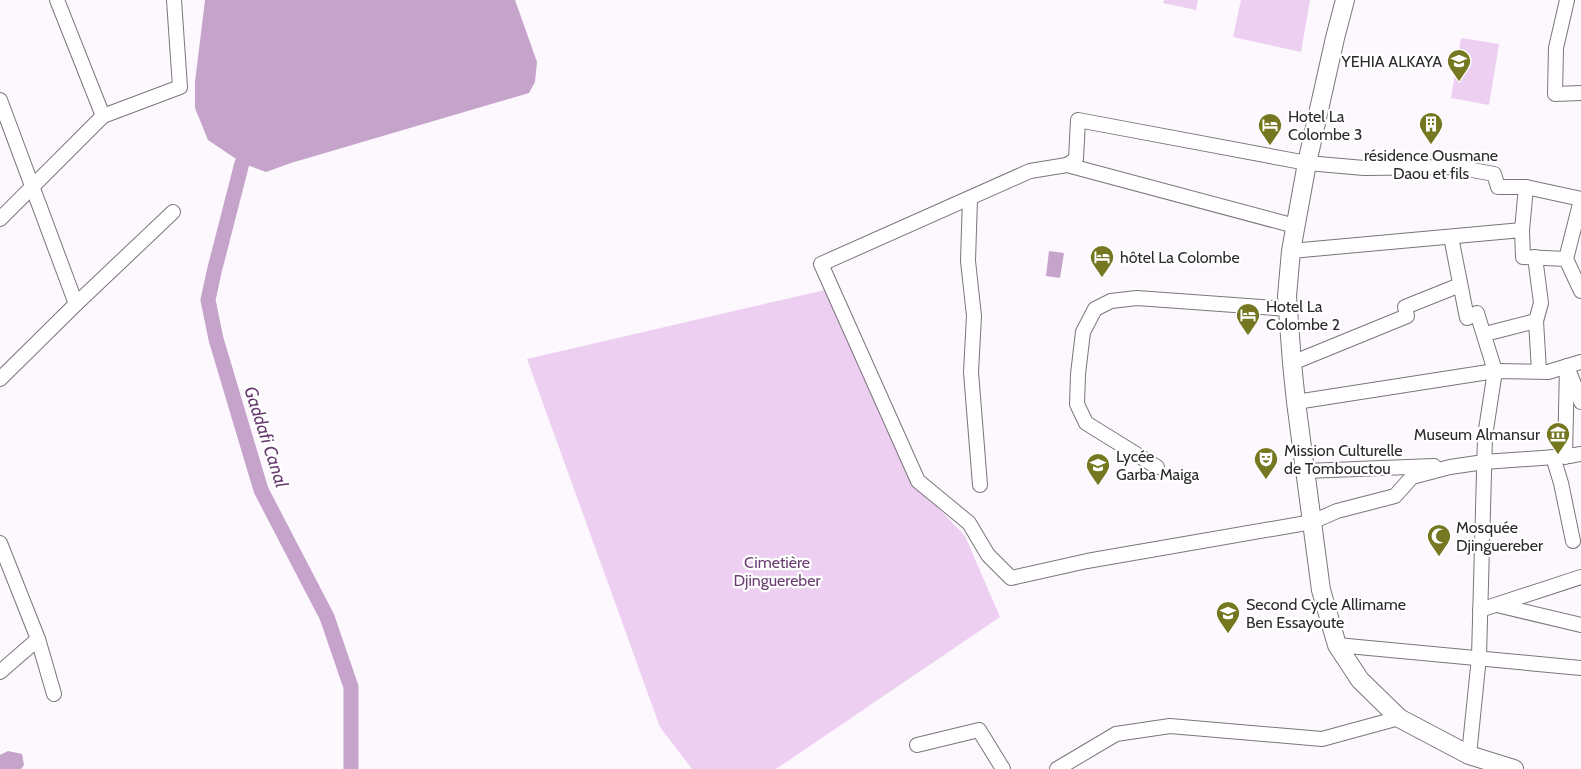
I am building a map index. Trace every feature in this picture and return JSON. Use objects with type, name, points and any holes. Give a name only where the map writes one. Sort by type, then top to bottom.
[{"type":"main road","points":[[1345,0],[1334,38],[1307,163],[1291,251],[1287,296],[1296,402],[1321,590],[1337,645],[1360,680],[1399,718],[1469,755],[1514,769]]},
{"type":"street","points":[[58,0],[103,116]]},
{"type":"street","points":[[0,219],[103,116],[180,86],[174,0]]},
{"type":"street","points":[[1568,0],[1556,48],[1555,94],[1581,93]]},
{"type":"street","points":[[0,100],[76,304]]},
{"type":"street","points":[[1067,165],[1076,159],[1078,120],[1307,163],[1364,168],[1456,167],[1494,174],[1498,187],[1526,187],[1581,199],[1566,259],[1581,291]]},
{"type":"street","points":[[1295,226],[1067,165],[1030,171],[821,264],[918,481],[969,524],[988,555],[1011,578],[1087,562],[1312,522],[1337,511],[1395,496],[1412,477],[1477,463]]},
{"type":"street","points":[[1526,187],[1522,230],[1523,257],[1566,259]]},
{"type":"street","points":[[970,198],[968,261],[974,316],[970,372],[980,485]]},
{"type":"street","points":[[0,380],[76,304],[173,212]]},
{"type":"street","points":[[1291,251],[1522,230]]},
{"type":"street","points":[[1451,237],[1467,318],[1477,313],[1495,370],[1485,436],[1477,463],[1479,657],[1469,755]]},
{"type":"street","points":[[1535,257],[1541,303],[1536,321],[1539,371]]},
{"type":"street","points":[[1292,363],[1407,316],[1405,307],[1460,285]]},
{"type":"street","points":[[1158,468],[1086,423],[1077,404],[1083,332],[1095,309],[1111,300],[1137,298],[1288,309]]},
{"type":"street","points":[[1485,334],[1536,321]]},
{"type":"street","points":[[1296,402],[1495,370],[1548,372],[1574,364]]},
{"type":"street","points":[[1574,364],[1581,402]]},
{"type":"street","points":[[1573,541],[1561,483],[1559,457],[1574,364]]},
{"type":"street","points":[[1305,471],[1477,463],[1581,454]]},
{"type":"street","points":[[0,543],[38,639],[54,694]]},
{"type":"street","points":[[1480,610],[1581,577]]},
{"type":"street","points":[[1496,605],[1581,625]]},
{"type":"street","points":[[0,672],[38,639]]},
{"type":"street","points":[[1337,645],[1581,668]]},
{"type":"street","points":[[1057,769],[1116,734],[1161,727],[1170,726],[1322,739],[1399,718]]},
{"type":"street","points":[[918,745],[980,730],[1003,769]]},
{"type":"green space","points":[[1164,0],[1198,0],[1196,10],[1163,3]]},
{"type":"green space","points":[[1241,0],[1310,0],[1301,52],[1233,37]]},
{"type":"green space","points":[[1461,38],[1499,44],[1489,105],[1451,98]]},
{"type":"green space","name":"Cimetière Djinguereber","points":[[825,290],[910,478],[965,536],[1000,617],[776,769],[692,769],[660,727],[527,359]]},
{"type":"shaded area","points":[[205,0],[515,0],[537,62],[535,82],[529,93],[266,172],[242,163],[208,140],[195,108],[195,82]]},
{"type":"shaded area","points":[[1049,251],[1064,253],[1060,278],[1046,276]]},
{"type":"shaded area","points":[[8,751],[22,754],[24,765],[21,769],[0,769],[0,755]]},
{"type":"waterway","name":"Gaddafi Canal","points":[[242,163],[208,300],[216,339],[261,490],[327,617],[351,687],[351,769]]},
{"type":"place","name":"YEHIA ALKAYA","points":[[1459,82]]},
{"type":"place","name":"résidence Ousmane Daou et fils","points":[[1431,145]]},
{"type":"place","name":"Hotel La Colombe 3","points":[[1270,146]]},
{"type":"place","name":"hôtel La Colombe","points":[[1102,278]]},
{"type":"place","name":"Hotel La Colombe 2","points":[[1248,336]]},
{"type":"place","name":"Museum Almansur","points":[[1558,455]]},
{"type":"place","name":"Mission Culturelle de Tombouctou","points":[[1266,480]]},
{"type":"place","name":"Lycée Garba Maiga","points":[[1098,486]]},
{"type":"place","name":"Mosquée Djinguereber","points":[[1439,557]]},
{"type":"place","name":"Second Cycle Allimame Ben Essayoute","points":[[1228,634]]}]
